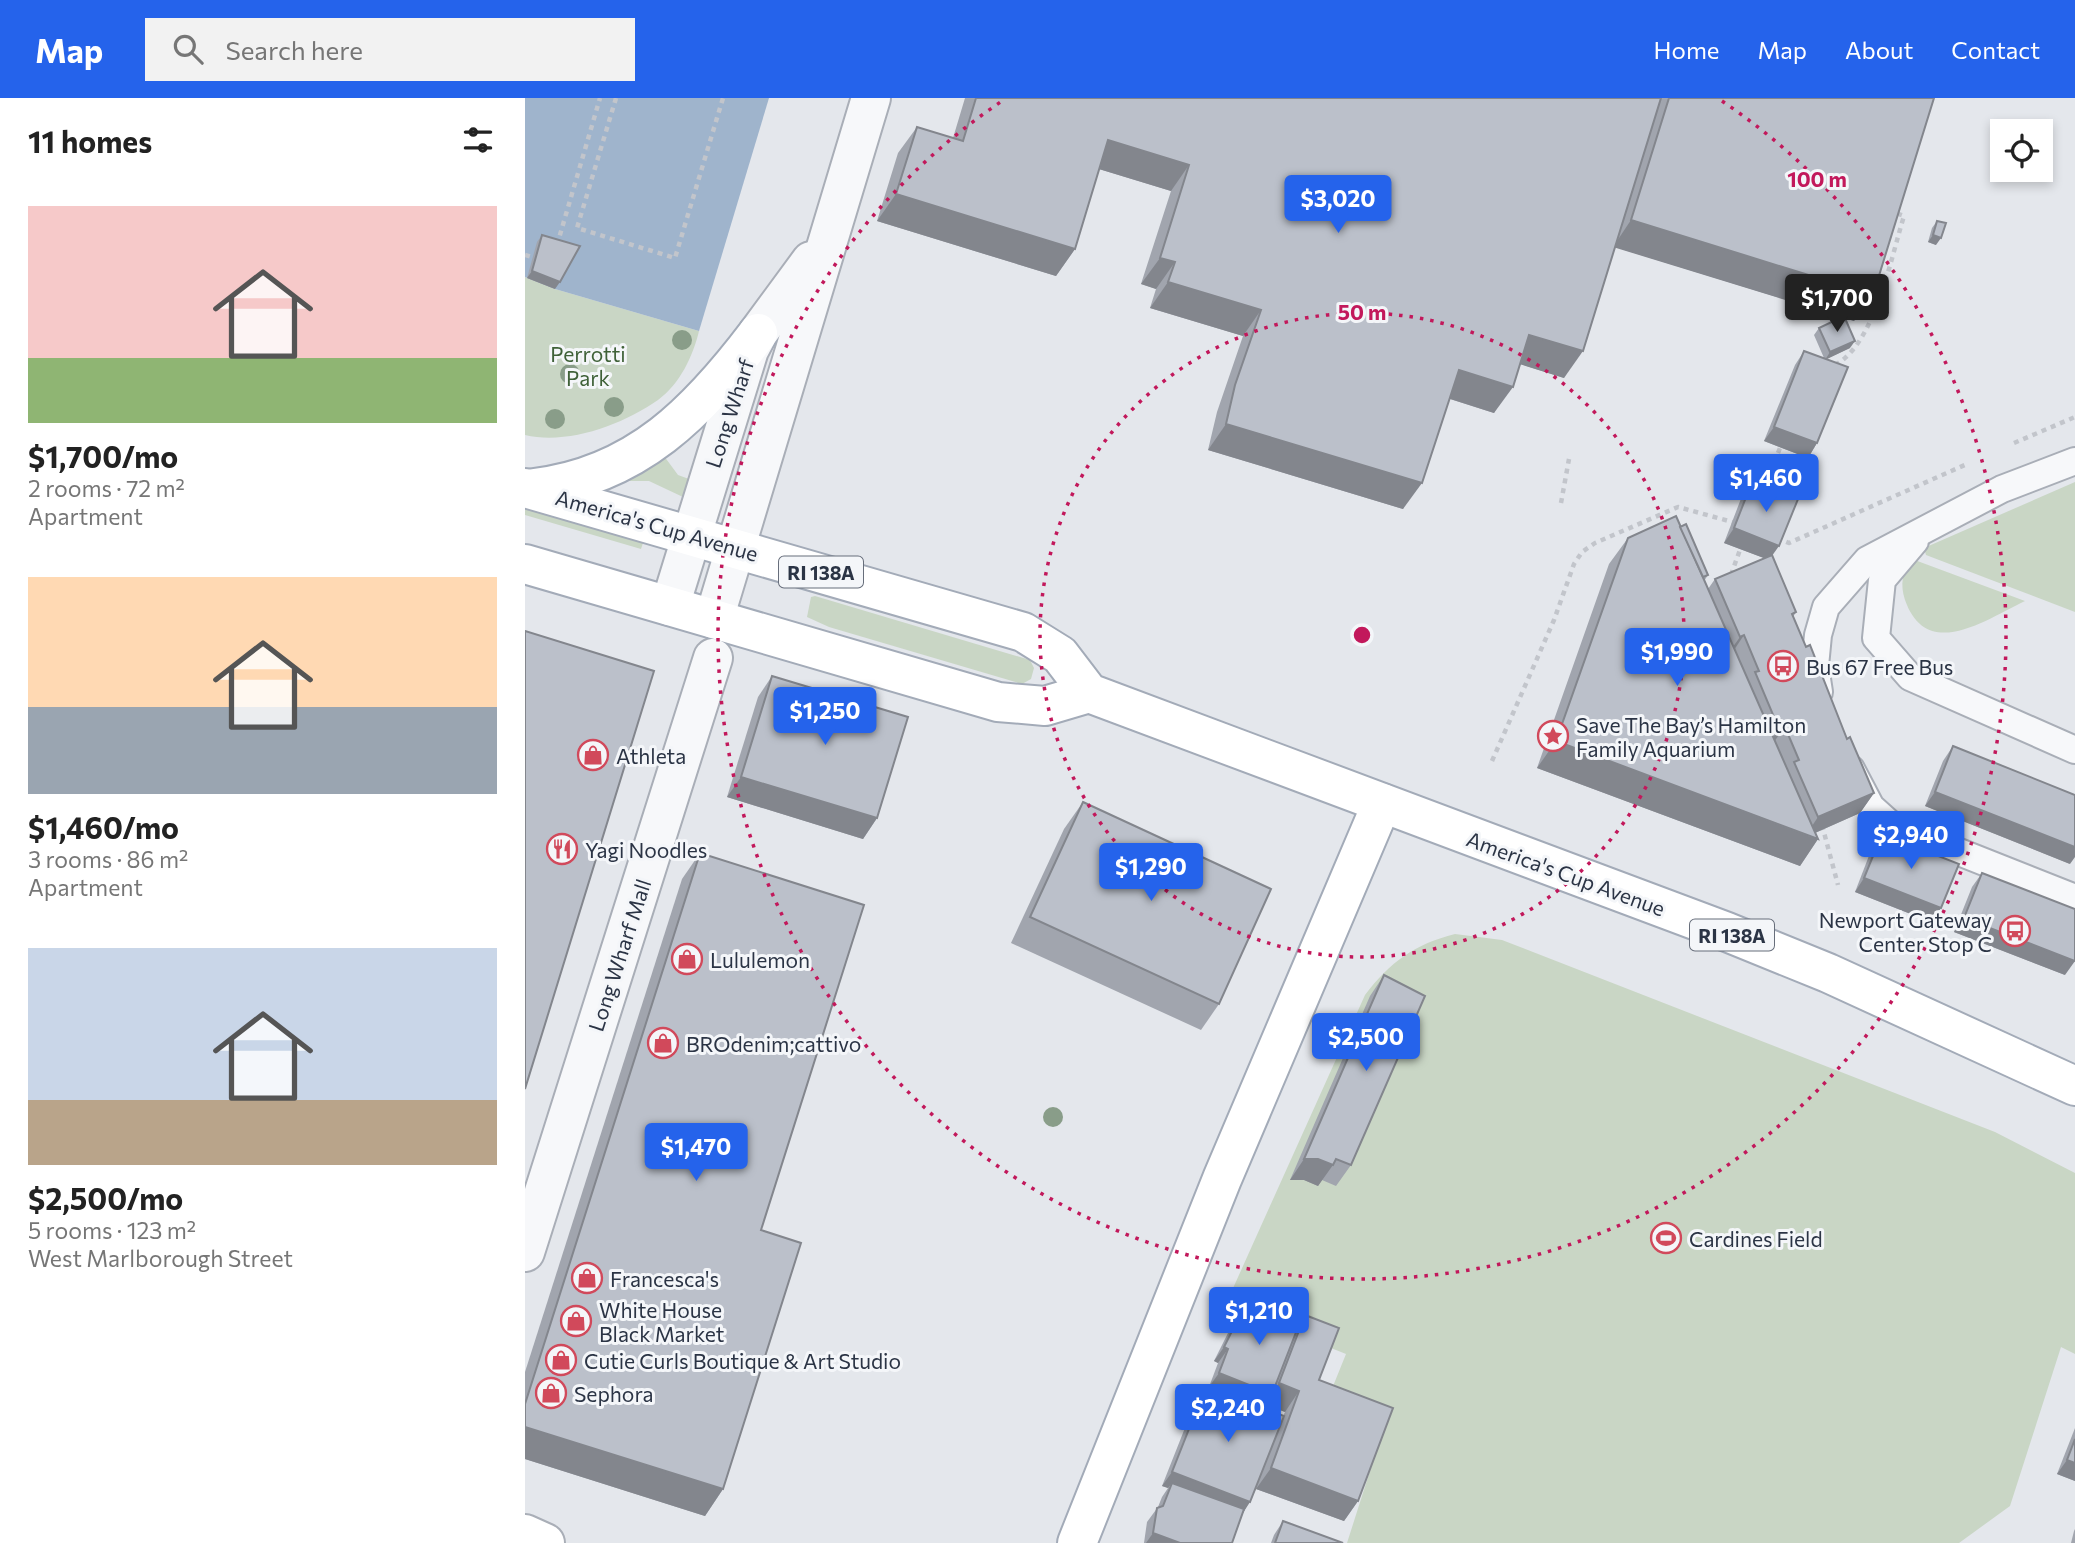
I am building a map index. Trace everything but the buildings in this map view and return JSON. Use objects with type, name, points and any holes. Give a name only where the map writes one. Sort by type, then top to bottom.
[{"type":"main road","points":[[527,488],[552,486],[602,471],[660,439],[696,408],[758,332]]},
{"type":"main road","name":"America's Cup Avenue","points":[[527,488],[1023,632],[1060,655],[1089,693],[1828,973],[2075,1086]]},
{"type":"main road","points":[[525,564],[998,702],[1045,706],[1089,693]]},
{"type":"main road","points":[[1077,1543],[1217,1192],[1382,803]]},
{"type":"main road","points":[[525,1534],[545,1543]]},
{"type":"street","name":"Long Wharf","points":[[714,619],[871,98]]},
{"type":"street","name":"Long Wharf","points":[[670,606],[742,366],[758,332],[827,240]]},
{"type":"street","name":"Long Wharf Mall","points":[[525,1252],[713,659]]},
{"type":"lane","points":[[1825,714],[1820,703],[1815,666],[1818,635],[1826,607],[1867,560],[2001,489],[2075,461]]},
{"type":"lane","points":[[1927,526],[1882,580],[1875,638],[1910,677],[2075,750]]},
{"type":"lane","points":[[1840,748],[1871,807],[1891,825],[2075,898]]},
{"type":"path","points":[[556,251],[600,98]]},
{"type":"path","points":[[616,98],[577,228],[675,258],[723,98]]},
{"type":"path","points":[[1830,367],[1842,361],[1865,332],[1904,216],[1889,210]]},
{"type":"path","points":[[525,255],[543,261]]},
{"type":"path","points":[[2003,448],[2075,418]]},
{"type":"path","points":[[1761,495],[1784,438]]},
{"type":"path","points":[[1769,535],[1789,543],[1979,458]]},
{"type":"path","points":[[1561,503],[1569,459]]},
{"type":"path","points":[[1492,761],[1554,620],[1567,576],[1583,552],[1678,507],[1749,527]]},
{"type":"path","points":[[1733,588],[1731,575],[1744,539]]},
{"type":"path","points":[[1820,817],[1838,885]]},
{"type":"green space","name":"Perrotti Park","points":[[525,277],[555,289],[699,331],[685,369],[673,386],[658,400],[611,425],[559,437],[525,435]]},
{"type":"green space","points":[[664,456],[678,475],[689,479],[683,497],[649,481],[627,481],[627,476]]},
{"type":"green space","points":[[2075,482],[2075,612],[1926,555],[1924,548]]},
{"type":"green space","points":[[525,508],[643,543],[641,549],[525,515]]},
{"type":"green space","points":[[1912,559],[2025,601],[1958,631],[1942,633],[1927,629],[1915,619],[1903,594],[1903,578]]},
{"type":"green space","points":[[811,597],[1030,660],[1034,668],[1031,679],[1022,684],[829,627],[807,617]]},
{"type":"green space","name":"Cardines Field","points":[[1455,934],[1502,940],[1995,1132],[2075,1173],[2075,1354],[2061,1347],[2010,1506],[1959,1543],[1347,1543],[1384,1427],[1325,1406],[1346,1354],[1225,1306],[1365,995],[1384,973],[1404,956],[1428,943]]},
{"type":"water","points":[[525,98],[769,98],[699,331],[555,289],[525,277]]},
{"type":"place","name":"Bus 67 Free Bus","points":[[1783,666]]},
{"type":"place","name":"Save The Bay’s Hamilton Family Aquarium","points":[[1553,736]]},
{"type":"place","name":"Athleta","points":[[593,755]]},
{"type":"place","name":"Yagi Noodles","points":[[562,849]]},
{"type":"place","name":"Newport Gateway Center Stop C","points":[[2015,931]]},
{"type":"place","name":"Lululemon","points":[[687,959]]},
{"type":"place","name":"BROdenim;cattivo","points":[[663,1043]]},
{"type":"place","name":"Cardines Field","points":[[1666,1238]]},
{"type":"place","name":"Francesca's","points":[[587,1278]]},
{"type":"place","name":"White House Black Market","points":[[576,1321]]},
{"type":"place","name":"Cutie Curls Boutique & Art Studio","points":[[561,1360]]},
{"type":"place","name":"Sephora","points":[[551,1393]]}]
